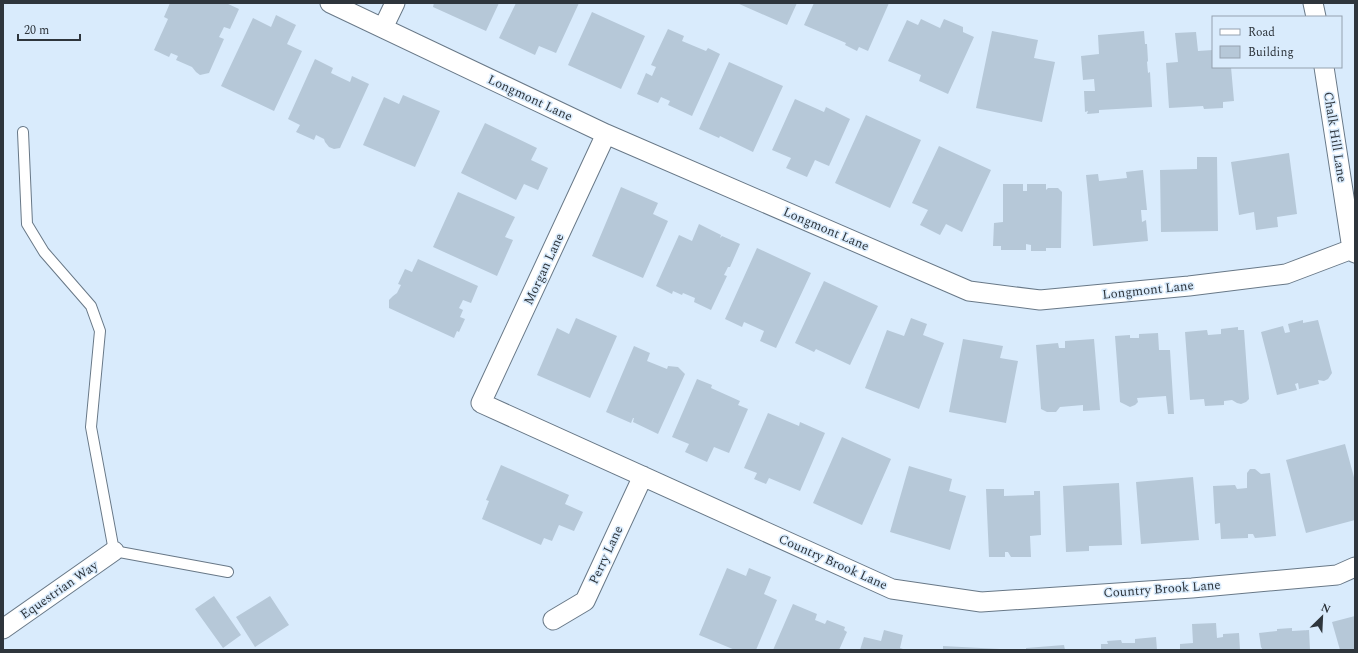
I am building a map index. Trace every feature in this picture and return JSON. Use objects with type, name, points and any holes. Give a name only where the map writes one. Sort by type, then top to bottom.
[{"type":"street","name":"Longmont Lane","points":[[330,3],[606,134],[969,291],[1040,300],[1189,286],[1286,274],[1354,251]]},
{"type":"street","points":[[383,28],[395,3]]},
{"type":"street","points":[[1313,3],[1316,16]]},
{"type":"street","name":"Chalk Hill Lane","points":[[1324,68],[1354,251]]},
{"type":"street","name":"Morgan Lane","points":[[481,403],[606,134]]},
{"type":"street","name":"Country Brook Lane","points":[[481,403],[892,589],[981,602],[1192,588],[1337,575],[1355,567]]},
{"type":"street","name":"Perry Lane","points":[[553,620],[585,601],[643,476]]},
{"type":"street","name":"Equestrian Way","points":[[3,629],[114,551]]},
{"type":"lane","points":[[23,132],[27,224],[44,252],[90,306],[100,331],[91,427],[114,551],[228,572]]},
{"type":"building","points":[[170,3],[226,3],[239,9],[230,29],[224,27],[219,37],[224,39],[209,73],[200,75],[192,67],[176,60],[178,56],[171,53],[169,57],[154,50],[168,19],[164,17]]},
{"type":"building","points":[[434,3],[499,3],[486,31],[433,7]]},
{"type":"building","points":[[516,3],[579,3],[556,53],[539,46],[535,55],[499,38]]},
{"type":"building","points":[[737,3],[797,3],[787,25]]},
{"type":"building","points":[[814,3],[889,3],[868,51],[859,47],[857,51],[845,45],[846,43],[804,25]]},
{"type":"building","points":[[592,12],[645,36],[621,89],[568,65]]},
{"type":"building","points":[[276,15],[296,25],[287,44],[302,51],[274,111],[221,86],[253,18],[271,27]]},
{"type":"building","points":[[921,19],[940,28],[944,19],[963,27],[963,32],[974,37],[948,94],[919,81],[921,75],[888,61],[907,20],[918,25]]},
{"type":"building","points":[[668,29],[684,36],[682,41],[706,51],[708,48],[720,54],[692,116],[668,105],[670,101],[661,97],[658,103],[637,94],[646,73],[652,76],[656,67],[651,65]]},
{"type":"building","points":[[992,31],[1038,40],[1034,58],[1055,62],[1042,122],[976,108]]},
{"type":"building","points":[[1144,31],[1145,44],[1147,44],[1148,73],[1150,72],[1152,107],[1099,110],[1099,113],[1087,114],[1088,111],[1085,112],[1084,91],[1095,91],[1094,79],[1083,80],[1081,56],[1099,54],[1098,35]]},
{"type":"building","points":[[1196,32],[1198,51],[1212,50],[1212,68],[1231,68],[1234,101],[1223,102],[1223,108],[1204,109],[1203,106],[1169,108],[1166,63],[1178,62],[1175,33]]},
{"type":"building","points":[[315,59],[333,68],[331,73],[350,82],[352,76],[369,84],[340,148],[334,149],[329,147],[324,139],[316,135],[314,140],[296,132],[300,125],[288,119]]},
{"type":"building","points":[[729,62],[783,86],[753,152],[720,136],[719,138],[699,129]]},
{"type":"building","points":[[403,95],[440,111],[415,167],[363,145],[384,97],[399,104]]},
{"type":"building","points":[[795,99],[824,112],[826,107],[850,119],[829,166],[815,160],[807,177],[786,168],[791,158],[772,150]]},
{"type":"building","points":[[866,115],[921,140],[890,208],[835,183]]},
{"type":"building","points":[[485,123],[537,148],[531,160],[548,168],[538,190],[524,184],[516,200],[461,173]]},
{"type":"building","points":[[939,146],[991,170],[962,232],[946,224],[940,235],[920,225],[928,210],[912,203]]},
{"type":"building","points":[[1289,153],[1297,214],[1277,217],[1278,227],[1256,230],[1254,212],[1239,215],[1231,162]]},
{"type":"building","points":[[1197,157],[1217,157],[1218,231],[1161,232],[1160,170],[1197,169]]},
{"type":"building","points":[[1143,170],[1147,210],[1141,210],[1142,222],[1146,220],[1148,241],[1093,246],[1086,175],[1098,174],[1099,181],[1127,178],[1126,172]]},
{"type":"building","points":[[1003,184],[1023,184],[1023,191],[1027,191],[1027,184],[1046,184],[1046,190],[1048,188],[1058,188],[1062,192],[1061,248],[1046,248],[1046,251],[1031,251],[1031,245],[1026,244],[1026,250],[1001,250],[1001,246],[993,246],[994,223],[1003,222]]},
{"type":"building","points":[[621,187],[658,203],[653,214],[668,221],[643,278],[592,256]]},
{"type":"building","points":[[458,192],[515,217],[505,237],[513,240],[497,276],[433,247]]},
{"type":"building","points":[[699,224],[721,235],[720,238],[722,236],[740,244],[730,267],[728,267],[724,275],[727,276],[711,310],[694,302],[695,298],[673,291],[672,294],[656,286],[679,235],[692,241]]},
{"type":"building","points":[[757,248],[811,273],[776,348],[760,341],[764,331],[744,322],[742,327],[725,319]]},
{"type":"building","points":[[418,259],[478,286],[471,303],[463,300],[459,308],[463,310],[460,317],[465,319],[459,332],[457,331],[454,338],[389,308],[389,300],[397,293],[401,285],[398,284],[405,269],[412,272]]},
{"type":"building","points":[[824,281],[878,306],[850,365],[816,349],[814,352],[795,343]]},
{"type":"building","points":[[576,318],[617,336],[590,398],[537,375],[557,328],[569,334]]},
{"type":"building","points":[[911,318],[927,324],[923,335],[944,343],[919,409],[865,388],[887,330],[904,336]]},
{"type":"building","points":[[1303,320],[1303,323],[1318,320],[1332,373],[1328,379],[1324,381],[1318,380],[1319,384],[1299,389],[1298,383],[1295,384],[1297,390],[1277,395],[1261,332],[1283,326],[1285,333],[1290,332],[1288,324]]},
{"type":"building","points":[[1238,327],[1238,330],[1244,330],[1249,399],[1241,404],[1232,400],[1224,401],[1224,405],[1205,406],[1204,399],[1190,400],[1185,332],[1207,330],[1208,335],[1221,334],[1221,329]]},
{"type":"building","points":[[1158,333],[1159,350],[1170,350],[1174,414],[1168,414],[1166,396],[1137,398],[1138,402],[1130,407],[1120,402],[1115,336],[1130,335],[1130,338],[1139,338],[1139,334]]},
{"type":"building","points":[[963,339],[1003,346],[1000,358],[1018,361],[1006,423],[949,412]]},
{"type":"building","points":[[1094,339],[1100,410],[1083,411],[1083,405],[1060,407],[1056,412],[1047,412],[1041,409],[1036,345],[1058,343],[1059,348],[1065,348],[1065,341]]},
{"type":"building","points":[[634,346],[650,353],[647,361],[667,369],[668,366],[678,367],[685,374],[658,434],[633,422],[634,418],[631,423],[606,412]]},
{"type":"building","points":[[697,379],[712,385],[711,388],[740,401],[738,405],[748,409],[729,453],[714,447],[707,462],[685,452],[689,444],[672,437]]},
{"type":"building","points":[[768,413],[799,426],[800,422],[825,433],[800,491],[769,478],[766,484],[754,479],[757,473],[744,468]]},
{"type":"building","points":[[842,437],[891,459],[862,525],[813,503]]},
{"type":"building","points":[[1345,444],[1355,481],[1355,520],[1306,533],[1286,460]]},
{"type":"building","points":[[501,465],[569,495],[565,504],[583,512],[574,531],[559,525],[552,541],[544,538],[541,545],[482,519],[489,501],[486,500]]},
{"type":"building","points":[[909,466],[952,479],[949,491],[966,496],[950,550],[890,532]]},
{"type":"building","points":[[1250,469],[1255,469],[1261,474],[1270,473],[1276,536],[1255,538],[1253,534],[1248,534],[1248,538],[1221,539],[1220,523],[1215,524],[1213,486],[1235,485],[1237,489],[1247,488],[1247,473]]},
{"type":"building","points":[[1193,477],[1199,540],[1141,544],[1136,482]]},
{"type":"building","points":[[1119,483],[1122,545],[1089,546],[1089,551],[1066,552],[1063,486]]},
{"type":"building","points":[[986,489],[1004,489],[1004,496],[1034,495],[1034,491],[1040,491],[1041,535],[1030,536],[1031,557],[1011,557],[1008,552],[1005,552],[1005,557],[989,557]]},
{"type":"building","points":[[727,568],[746,576],[749,568],[771,577],[764,594],[777,600],[756,650],[735,650],[699,635]]},
{"type":"building","points":[[214,596],[241,635],[223,648],[195,609]]},
{"type":"building","points":[[270,596],[289,625],[255,647],[236,617]]},
{"type":"building","points":[[793,604],[817,614],[815,620],[825,624],[827,620],[845,627],[844,630],[847,632],[839,650],[773,650]]},
{"type":"building","points":[[1355,616],[1355,650],[1340,650],[1332,622]]},
{"type":"building","points":[[1216,623],[1217,638],[1223,637],[1223,634],[1239,633],[1240,650],[1180,650],[1180,644],[1193,643],[1192,624]]},
{"type":"building","points":[[1292,628],[1292,631],[1309,630],[1310,650],[1263,650],[1261,647],[1259,633],[1277,631],[1277,629]]},
{"type":"building","points":[[884,630],[903,635],[900,648],[906,650],[860,650],[864,637],[881,641]]},
{"type":"building","points":[[1156,637],[1157,650],[1101,650],[1101,644],[1108,644],[1107,641],[1121,640],[1122,643],[1135,643],[1135,639]]},
{"type":"building","points":[[1064,645],[1065,650],[1026,650],[1026,648]]},
{"type":"building","points":[[943,646],[1000,649],[1000,650],[943,650]]}]
